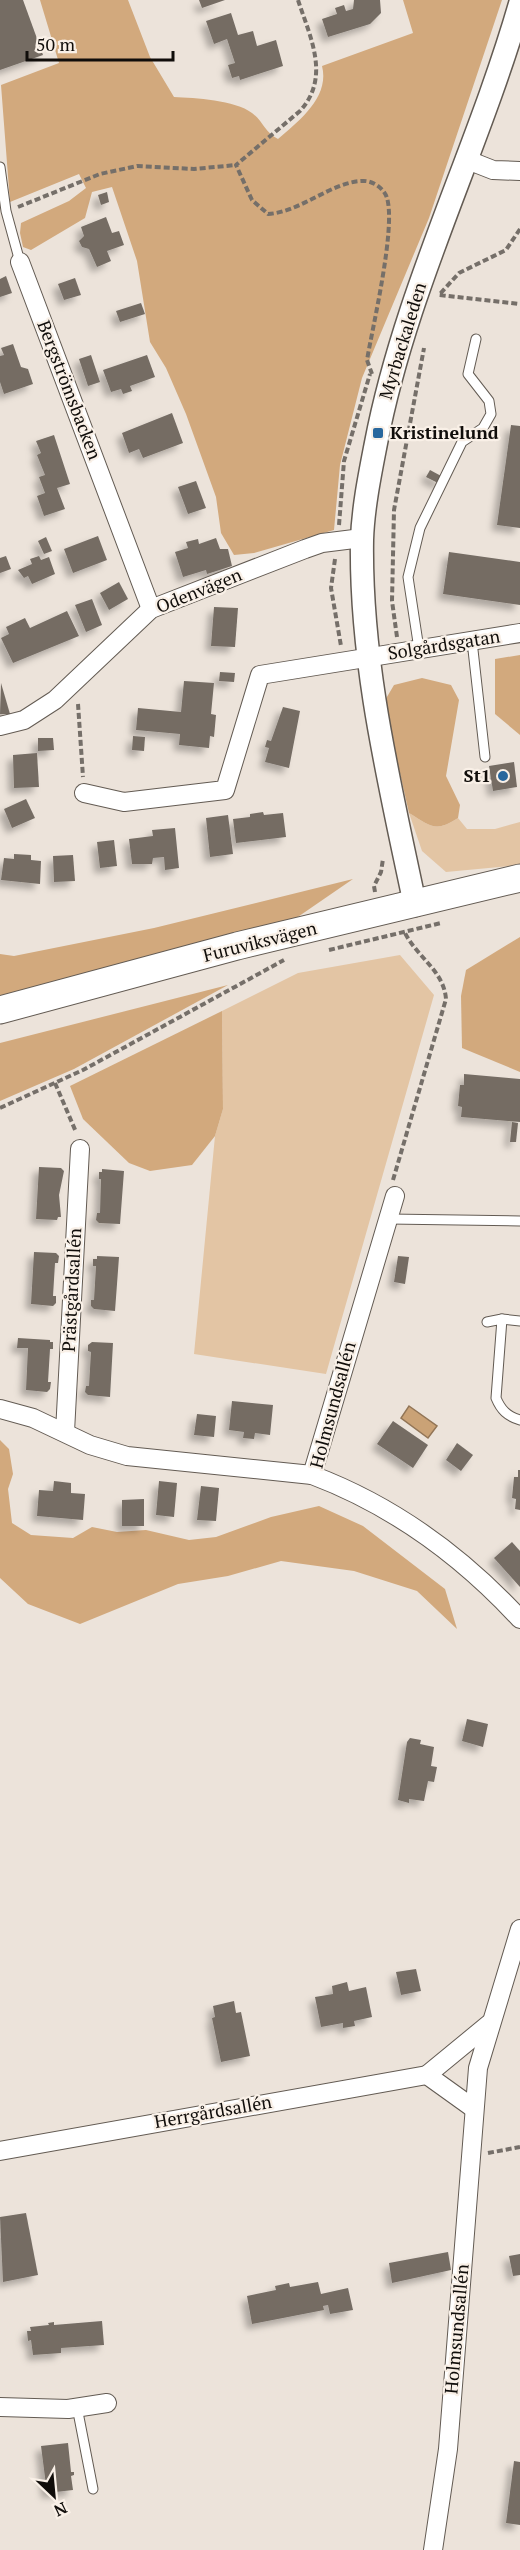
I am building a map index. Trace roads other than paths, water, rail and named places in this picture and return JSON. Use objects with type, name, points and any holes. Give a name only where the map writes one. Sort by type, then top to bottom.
[{"type":"main road","name":"Furuviksvägen","points":[[0,1010],[237,946],[520,878]]},
{"type":"street","name":"Myrbackaleden","points":[[415,905],[376,713],[369,656],[362,538],[380,377],[409,313],[520,4]]},
{"type":"street","points":[[465,159],[493,170],[520,171]]},
{"type":"street","name":"Bergströmsbacken","points":[[21,262],[151,609]]},
{"type":"street","name":"Odenvägen","points":[[0,726],[38,713],[69,689],[151,609],[322,543],[362,538]]},
{"type":"street","name":"Solgårdsgatan","points":[[84,793],[124,802],[225,790],[260,675],[369,656],[418,644],[472,641],[520,633]]},
{"type":"street","name":"Prästgårdsallén","points":[[64,1432],[80,1149]]},
{"type":"street","name":"Holmsundsallén","points":[[395,1196],[312,1475],[381,1505],[410,1524],[474,1572],[520,1619]]},
{"type":"street","points":[[0,1409],[33,1418],[90,1445],[127,1456],[312,1475]]},
{"type":"street","name":"Holmsundsallén","points":[[433,2550],[448,2449],[473,2108],[478,2068],[489,2024],[520,1929]]},
{"type":"street","points":[[473,2108],[427,2075],[489,2024]]},
{"type":"street","name":"Herrgårdsallén","points":[[0,2151],[427,2075]]},
{"type":"street","points":[[0,2407],[77,2408],[107,2403]]},
{"type":"lane","name":"Bergströmsbacken","points":[[0,167],[6,212],[21,262]]},
{"type":"lane","points":[[418,644],[408,577],[420,528],[462,442],[483,429],[491,414],[489,401],[468,374],[476,339]]},
{"type":"lane","points":[[472,641],[485,757]]},
{"type":"lane","points":[[389,1218],[520,1221]]},
{"type":"lane","points":[[487,1322],[502,1319],[520,1321]]},
{"type":"lane","points":[[502,1319],[496,1398],[500,1408],[510,1417],[520,1420]]},
{"type":"lane","points":[[77,2408],[93,2489]]},
{"type":"place","name":"Kristinelund","points":[[378,433]]},
{"type":"place","name":"St1","points":[[503,776]]}]
